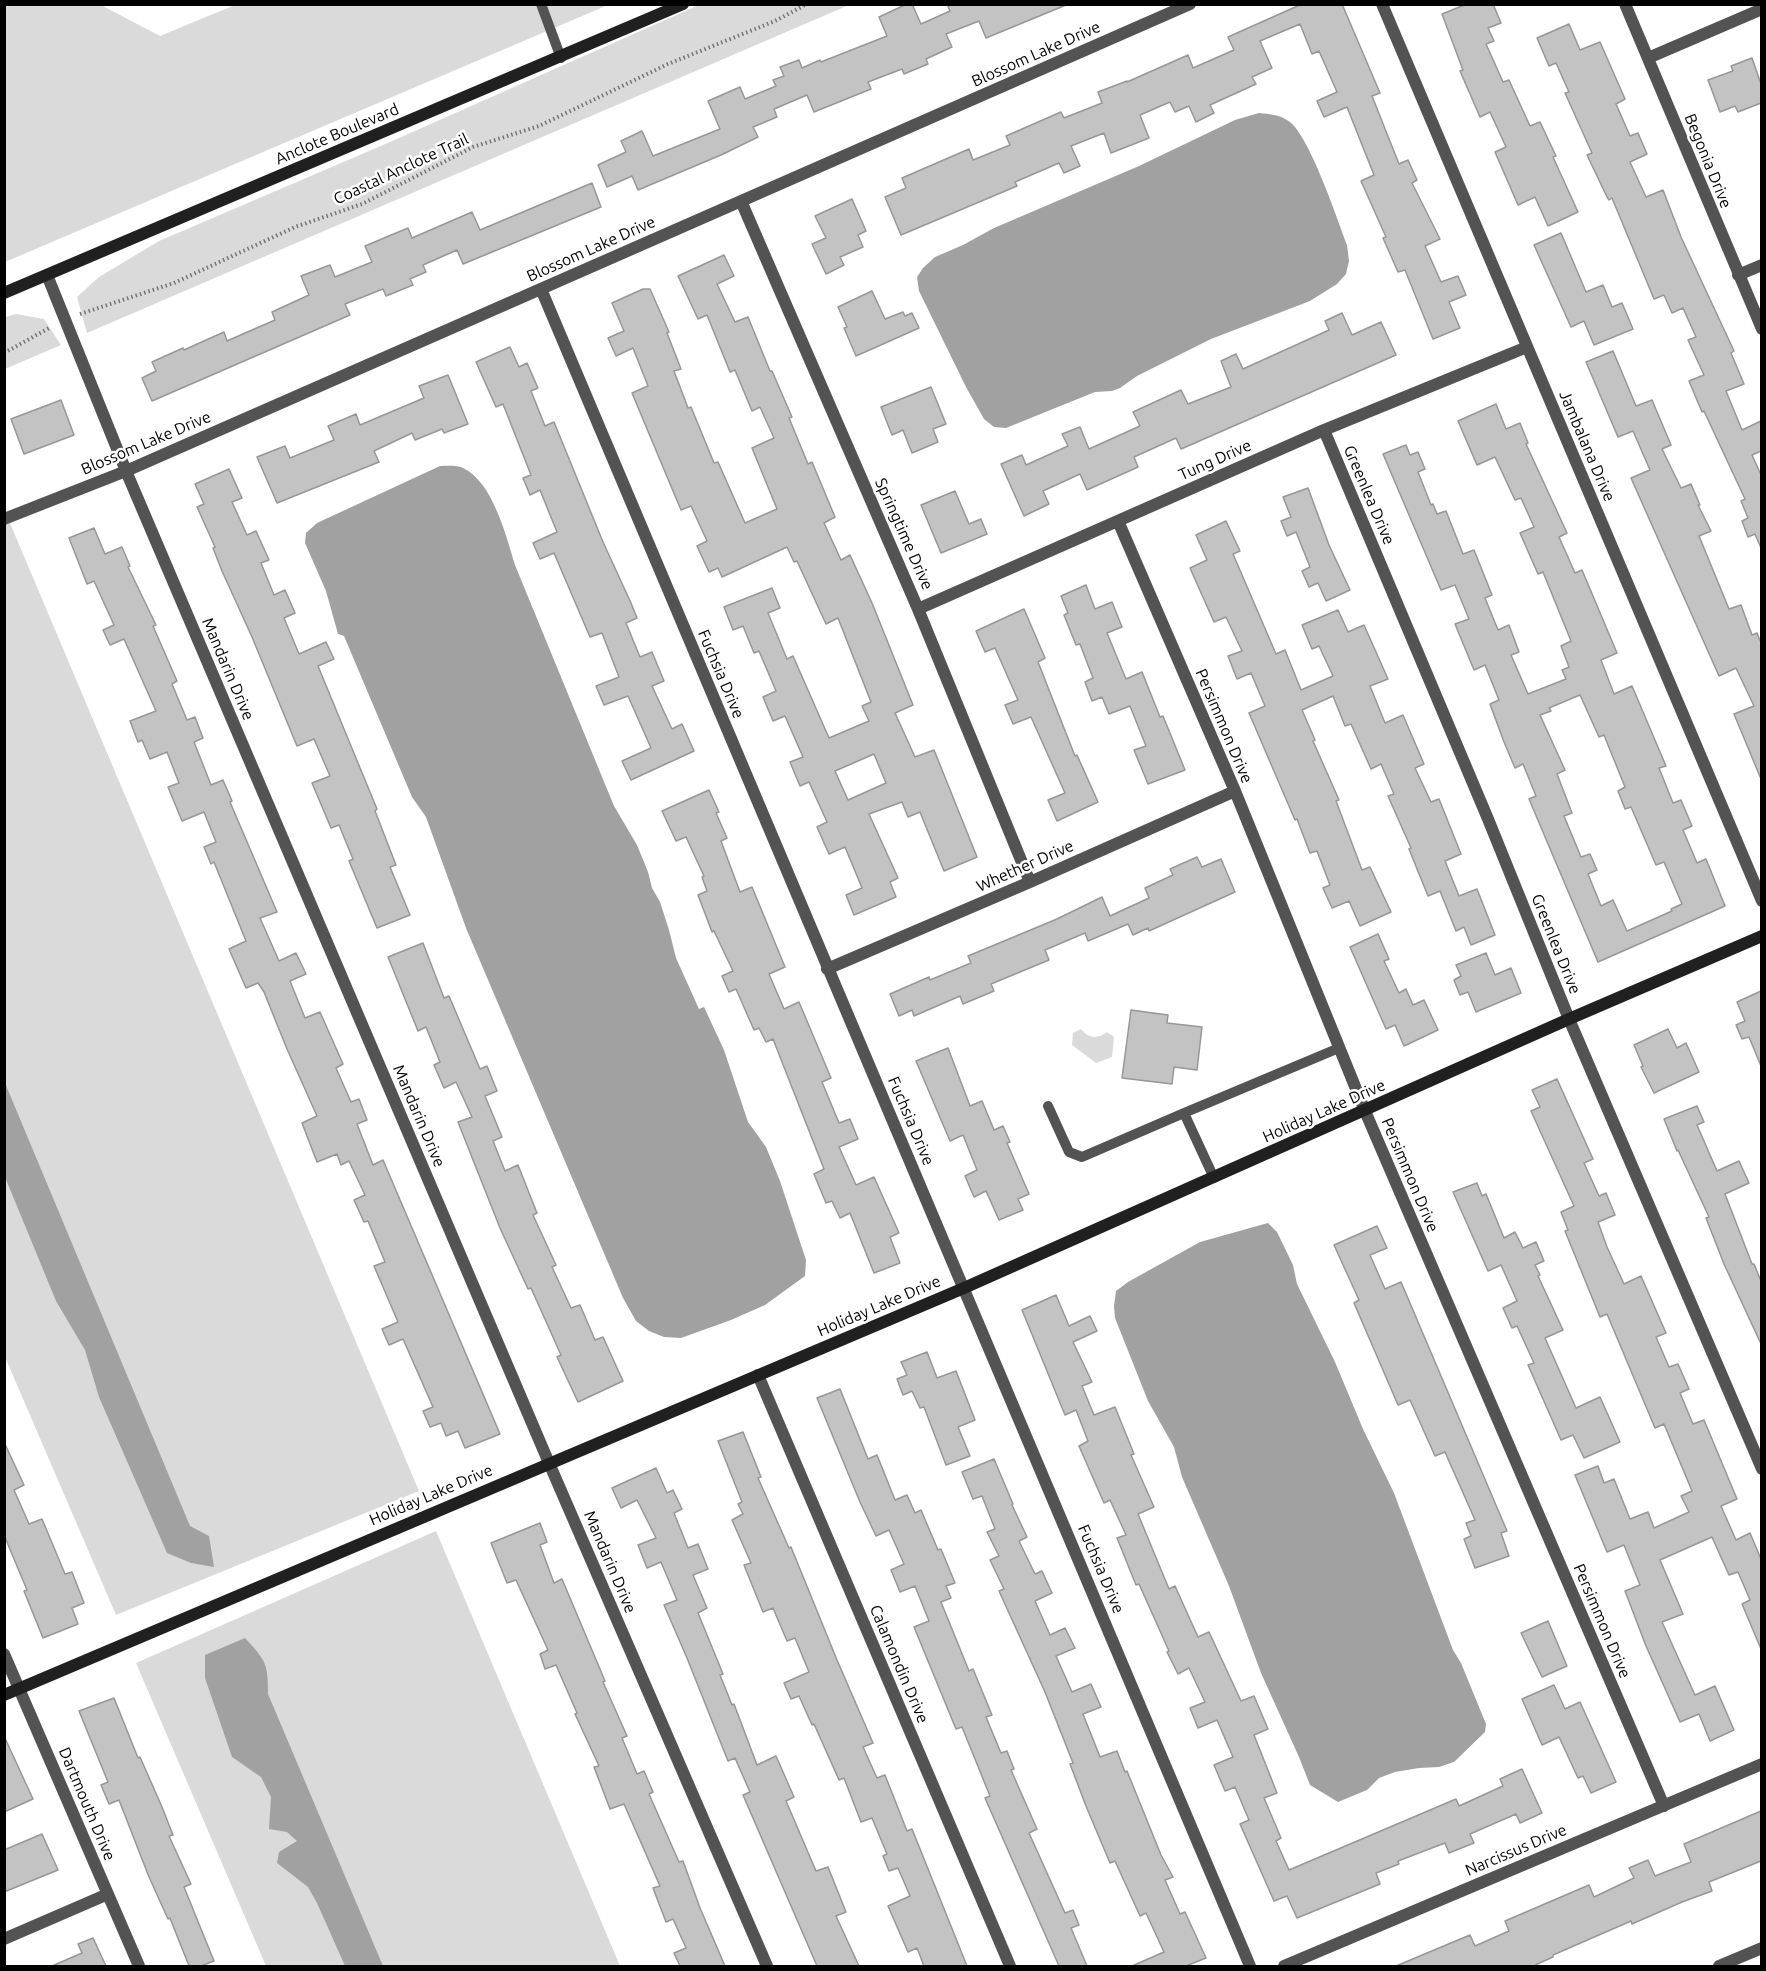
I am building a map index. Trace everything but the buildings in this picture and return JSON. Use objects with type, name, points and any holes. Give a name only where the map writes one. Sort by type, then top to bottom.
[{"type":"street","name":"Anclote Boulevard","points":[[4,293],[561,58],[683,4]]},
{"type":"street","name":"Blossom Lake Drive","points":[[4,519],[126,471],[1190,4]]},
{"type":"street","name":"Jambalana Drive","points":[[1382,4],[1761,901]]},
{"type":"street","name":"Begonia Drive","points":[[1625,4],[1761,329]]},
{"type":"street","points":[[1648,58],[1761,9]]},
{"type":"street","name":"Springtime Drive","points":[[741,201],[918,609],[1030,882]]},
{"type":"street","points":[[1738,275],[1761,265]]},
{"type":"street","name":"Mandarin Drive","points":[[47,275],[126,471],[549,1463],[767,1966]]},
{"type":"street","name":"Fuchsia Drive","points":[[541,289],[1250,1966]]},
{"type":"street","name":"Tung Drive","points":[[918,609],[1324,430],[1527,347]]},
{"type":"street","name":"Greenlea Drive","points":[[1324,430],[1488,819],[1569,1019],[1761,1469]]},
{"type":"street","name":"Persimmon Drive","points":[[1118,520],[1235,791],[1365,1111],[1664,1806]]},
{"type":"street","name":"Whether Drive","points":[[827,969],[1235,791]]},
{"type":"street","name":"Holiday Lake Drive","points":[[4,1695],[964,1287],[1761,936]]},
{"type":"street","name":"Calamondin Drive","points":[[758,1374],[1010,1966]]},
{"type":"street","name":"Dartmouth Drive","points":[[4,1654],[139,1966]]},
{"type":"street","name":"Narcissus Drive","points":[[1284,1966],[1761,1764]]},
{"type":"street","points":[[4,1939],[108,1894]]},
{"type":"street","points":[[1719,1966],[1761,1948]]},
{"type":"lane","points":[[541,4],[561,58]]},
{"type":"lane","points":[[1048,1106],[1070,1152],[1082,1157],[1339,1048]]},
{"type":"lane","points":[[1184,1113],[1214,1178]]},
{"type":"path","name":"Coastal Anclote Trail","points":[[4,353],[65,319],[174,283],[295,227],[362,204],[473,147],[539,126],[668,64],[775,21],[807,4]]},
{"type":"shaded area","points":[[5,5],[101,5],[160,36],[235,5],[608,5],[5,262]]},
{"type":"shaded area","points":[[699,5],[849,5],[87,333],[77,297],[99,277],[159,241]]},
{"type":"shaded area","points":[[1259,113],[1275,115],[1287,120],[1306,144],[1347,245],[1349,261],[1346,274],[1337,284],[1310,301],[1211,339],[1137,376],[1120,388],[1095,392],[1006,428],[994,427],[984,419],[919,291],[917,277],[923,268],[935,257],[994,228],[1139,166],[1235,120]]},
{"type":"shaded area","points":[[16,314],[44,319],[61,345],[5,369],[5,317]]},
{"type":"shaded area","points":[[440,466],[461,467],[473,475],[483,485],[497,511],[515,565],[614,806],[637,845],[648,872],[652,888],[660,902],[676,958],[699,1009],[704,1007],[724,1050],[748,1122],[766,1147],[780,1181],[806,1260],[805,1276],[765,1305],[681,1338],[664,1337],[649,1331],[636,1321],[623,1298],[466,928],[426,817],[412,797],[344,636],[338,634],[326,591],[305,543],[306,533],[317,523]]},
{"type":"shaded area","points":[[4,509],[419,1491],[116,1615],[5,1357]]},
{"type":"shaded area","points":[[1081,1029],[1090,1036],[1097,1037],[1107,1032],[1114,1037],[1112,1057],[1096,1063],[1072,1045],[1073,1033]]},
{"type":"shaded area","points":[[5,1083],[190,1526],[209,1536],[214,1567],[191,1563],[167,1553],[99,1397],[85,1350],[56,1301],[5,1177]]},
{"type":"shaded area","points":[[1268,1223],[1277,1232],[1293,1265],[1297,1284],[1394,1493],[1453,1650],[1461,1663],[1486,1724],[1485,1732],[1454,1762],[1439,1767],[1395,1772],[1379,1778],[1367,1790],[1338,1802],[1310,1785],[1261,1673],[1229,1586],[1182,1477],[1174,1447],[1148,1401],[1115,1318],[1116,1291],[1128,1282],[1200,1242]]},
{"type":"shaded area","points":[[436,1531],[620,1966],[266,1966],[136,1663]]},
{"type":"shaded area","points":[[245,1638],[264,1663],[268,1694],[383,1966],[345,1966],[308,1887],[277,1863],[279,1852],[297,1841],[287,1832],[269,1829],[271,1797],[261,1777],[232,1757],[205,1678],[205,1655]]}]
